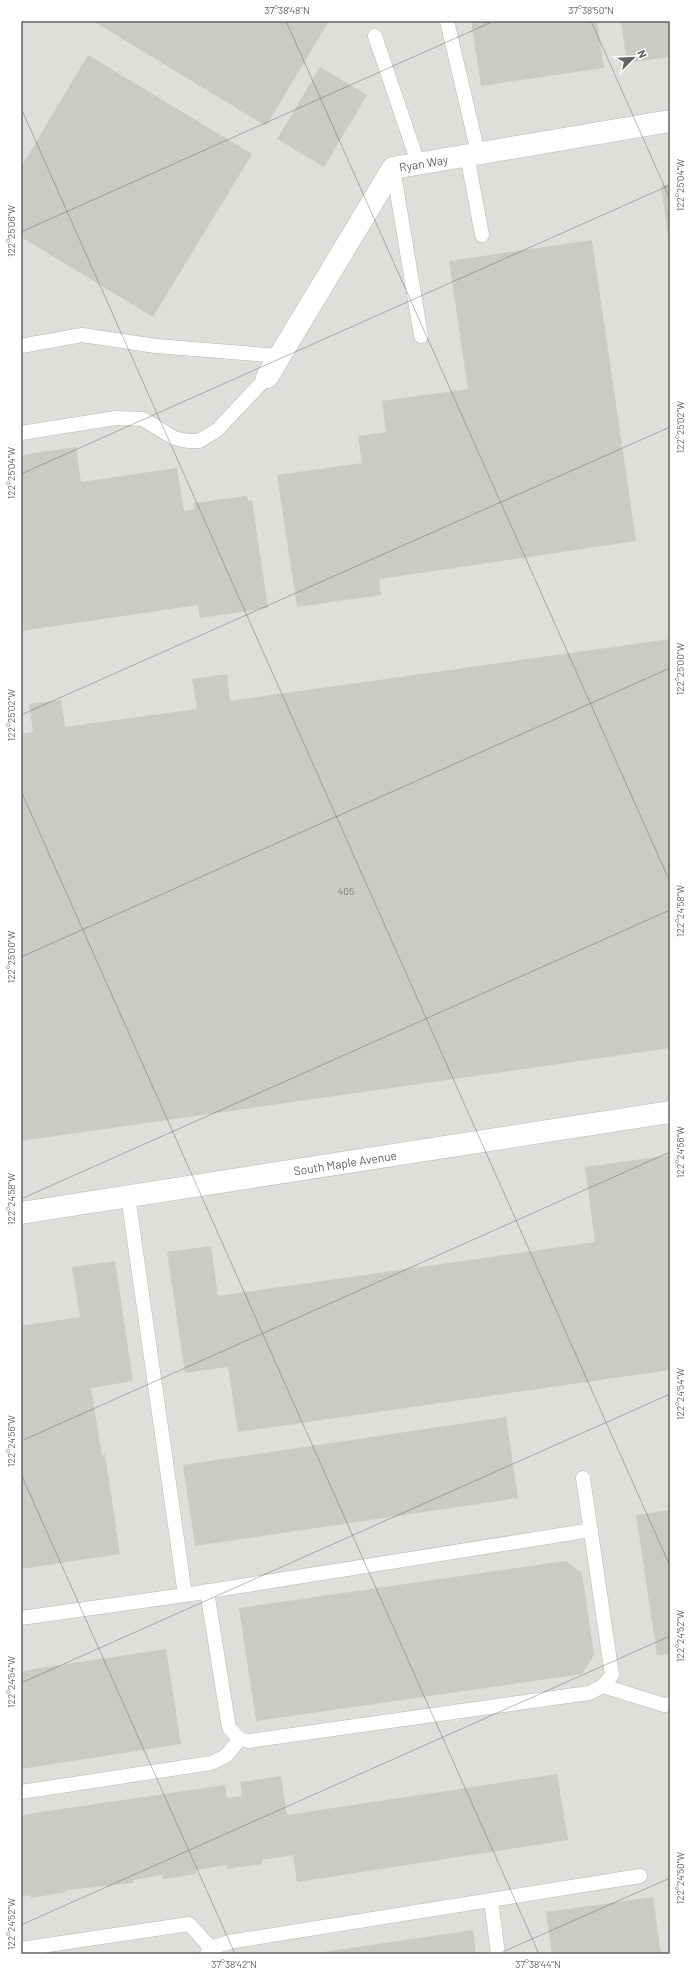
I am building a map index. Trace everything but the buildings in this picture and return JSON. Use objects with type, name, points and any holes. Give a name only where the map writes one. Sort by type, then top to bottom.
[{"type":"street","name":"Ryan Way","points":[[267,377],[394,168],[670,121]]},
{"type":"street","name":"South Maple Avenue","points":[[21,1213],[670,1112]]},
{"type":"lane","points":[[447,21],[472,154],[482,235]]},
{"type":"lane","points":[[375,36],[418,163]]},
{"type":"lane","points":[[394,168],[421,336]]},
{"type":"lane","points":[[21,346],[82,335],[156,346],[280,356]]},
{"type":"lane","points":[[21,433],[116,418],[143,419],[174,438],[188,441],[199,441],[218,430],[267,377]]},
{"type":"lane","points":[[128,1196],[185,1594]]},
{"type":"lane","points":[[207,1591],[229,1728],[240,1739],[249,1741],[589,1693],[603,1686],[612,1675],[583,1478]]},
{"type":"lane","points":[[21,1618],[207,1591],[590,1530]]},
{"type":"lane","points":[[603,1686],[664,1705],[670,1704]]},
{"type":"lane","points":[[21,1792],[211,1762],[226,1756],[240,1739]]},
{"type":"lane","points":[[21,1949],[190,1924],[209,1951],[229,1942],[640,1876]]},
{"type":"lane","points":[[490,1900],[498,1954]]},
{"type":"shaded area","points":[[21,21],[670,21],[670,1954],[21,1954]]}]
